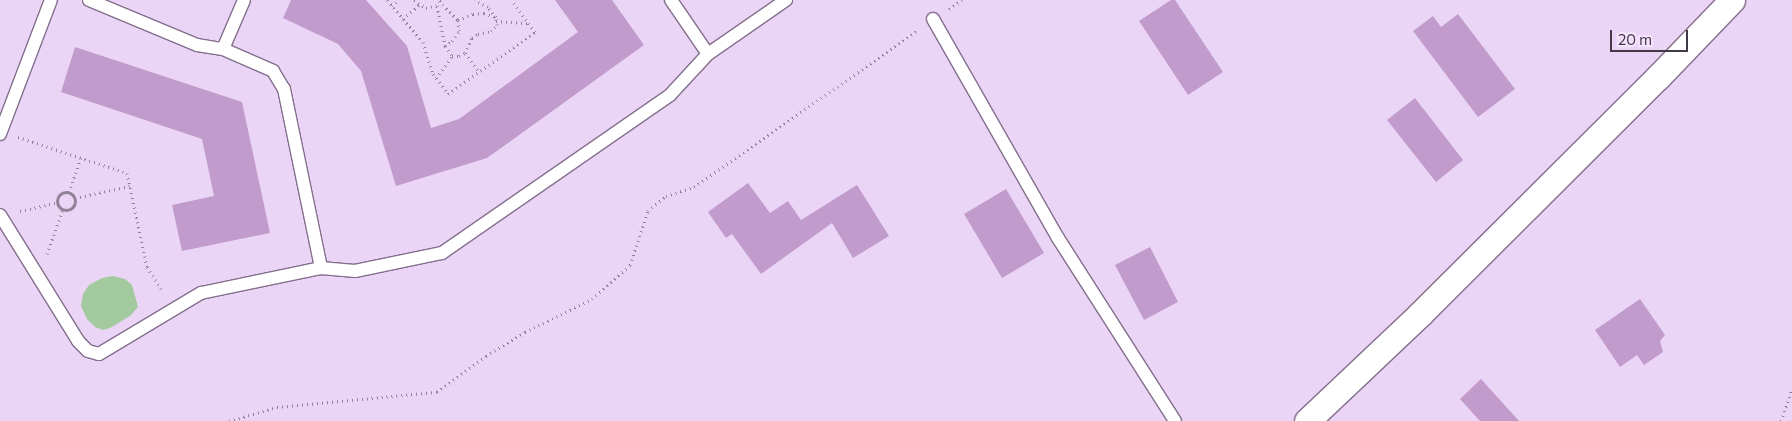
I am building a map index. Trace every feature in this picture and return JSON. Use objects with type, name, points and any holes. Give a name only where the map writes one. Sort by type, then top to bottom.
[{"type":"street","points":[[1307,421],[1420,314],[1658,78],[1732,0]]},
{"type":"lane","points":[[0,133],[51,0]]},
{"type":"lane","points":[[89,0],[197,45],[224,49],[266,67],[280,79],[284,89],[321,268]]},
{"type":"lane","points":[[224,49],[244,0]]},
{"type":"lane","points":[[671,0],[708,54]]},
{"type":"lane","points":[[0,216],[78,342],[88,351],[99,354],[201,293],[321,268],[355,271],[442,253],[670,95],[708,54],[786,0]]},
{"type":"lane","points":[[933,20],[1058,238],[1175,421]]},
{"type":"path","points":[[387,0],[423,42],[436,78],[448,94],[535,32],[512,0]]},
{"type":"path","points":[[392,6],[398,0]]},
{"type":"path","points":[[414,0],[426,8],[437,6]]},
{"type":"path","points":[[445,46],[452,41],[459,31],[458,20],[440,0],[437,6],[445,46],[452,56]]},
{"type":"path","points":[[452,56],[459,56],[465,53],[472,38],[478,34],[491,31],[497,25],[496,19],[488,7],[475,0]]},
{"type":"path","points":[[403,19],[419,5]]},
{"type":"path","points":[[458,20],[473,14],[484,13],[496,19],[529,23]]},
{"type":"path","points":[[229,421],[277,407],[437,392],[486,356],[525,332],[592,299],[630,265],[648,211],[666,196],[694,188],[933,20]]},
{"type":"path","points":[[465,53],[479,72]]},
{"type":"path","points":[[436,78],[452,56]]},
{"type":"path","points":[[0,133],[127,173],[147,267],[174,309]]},
{"type":"path","points":[[69,192],[81,158]]},
{"type":"path","points":[[75,198],[130,186]]},
{"type":"path","points":[[56,203],[60,192],[69,192],[75,198],[75,204],[71,209],[63,210]]},
{"type":"path","points":[[56,203],[63,210]]},
{"type":"path","points":[[0,216],[56,203]]},
{"type":"path","points":[[38,277],[63,210]]},
{"type":"path","points":[[1782,421],[1792,389]]},
{"type":"green space","points":[[113,276],[125,279],[132,285],[138,307],[130,316],[103,330],[95,327],[87,319],[81,306],[83,294],[89,285],[102,278]]},
{"type":"building","points":[[291,0],[366,0],[407,46],[431,128],[459,119],[578,32],[555,0],[612,0],[644,45],[487,158],[396,186],[361,71],[338,44],[283,18]]},
{"type":"building","points":[[1171,0],[1175,0],[1223,72],[1188,95],[1139,21]]},
{"type":"building","points":[[1458,14],[1515,89],[1478,117],[1413,31],[1433,16],[1441,27]]},
{"type":"building","points":[[75,47],[242,102],[270,233],[182,251],[172,205],[214,196],[202,139],[61,92]]},
{"type":"building","points":[[1415,98],[1463,160],[1436,182],[1387,120]]},
{"type":"building","points":[[748,183],[770,213],[788,201],[801,220],[857,185],[889,236],[853,258],[832,223],[761,274],[732,234],[726,238],[708,212]]},
{"type":"building","points":[[1006,189],[1044,253],[1002,278],[964,214]]},
{"type":"building","points":[[1150,247],[1178,302],[1144,320],[1115,265]]},
{"type":"building","points":[[1640,299],[1665,335],[1660,341],[1663,352],[1644,365],[1637,355],[1620,367],[1595,330]]},
{"type":"building","points":[[1481,379],[1519,421],[1480,421],[1460,399]]}]
